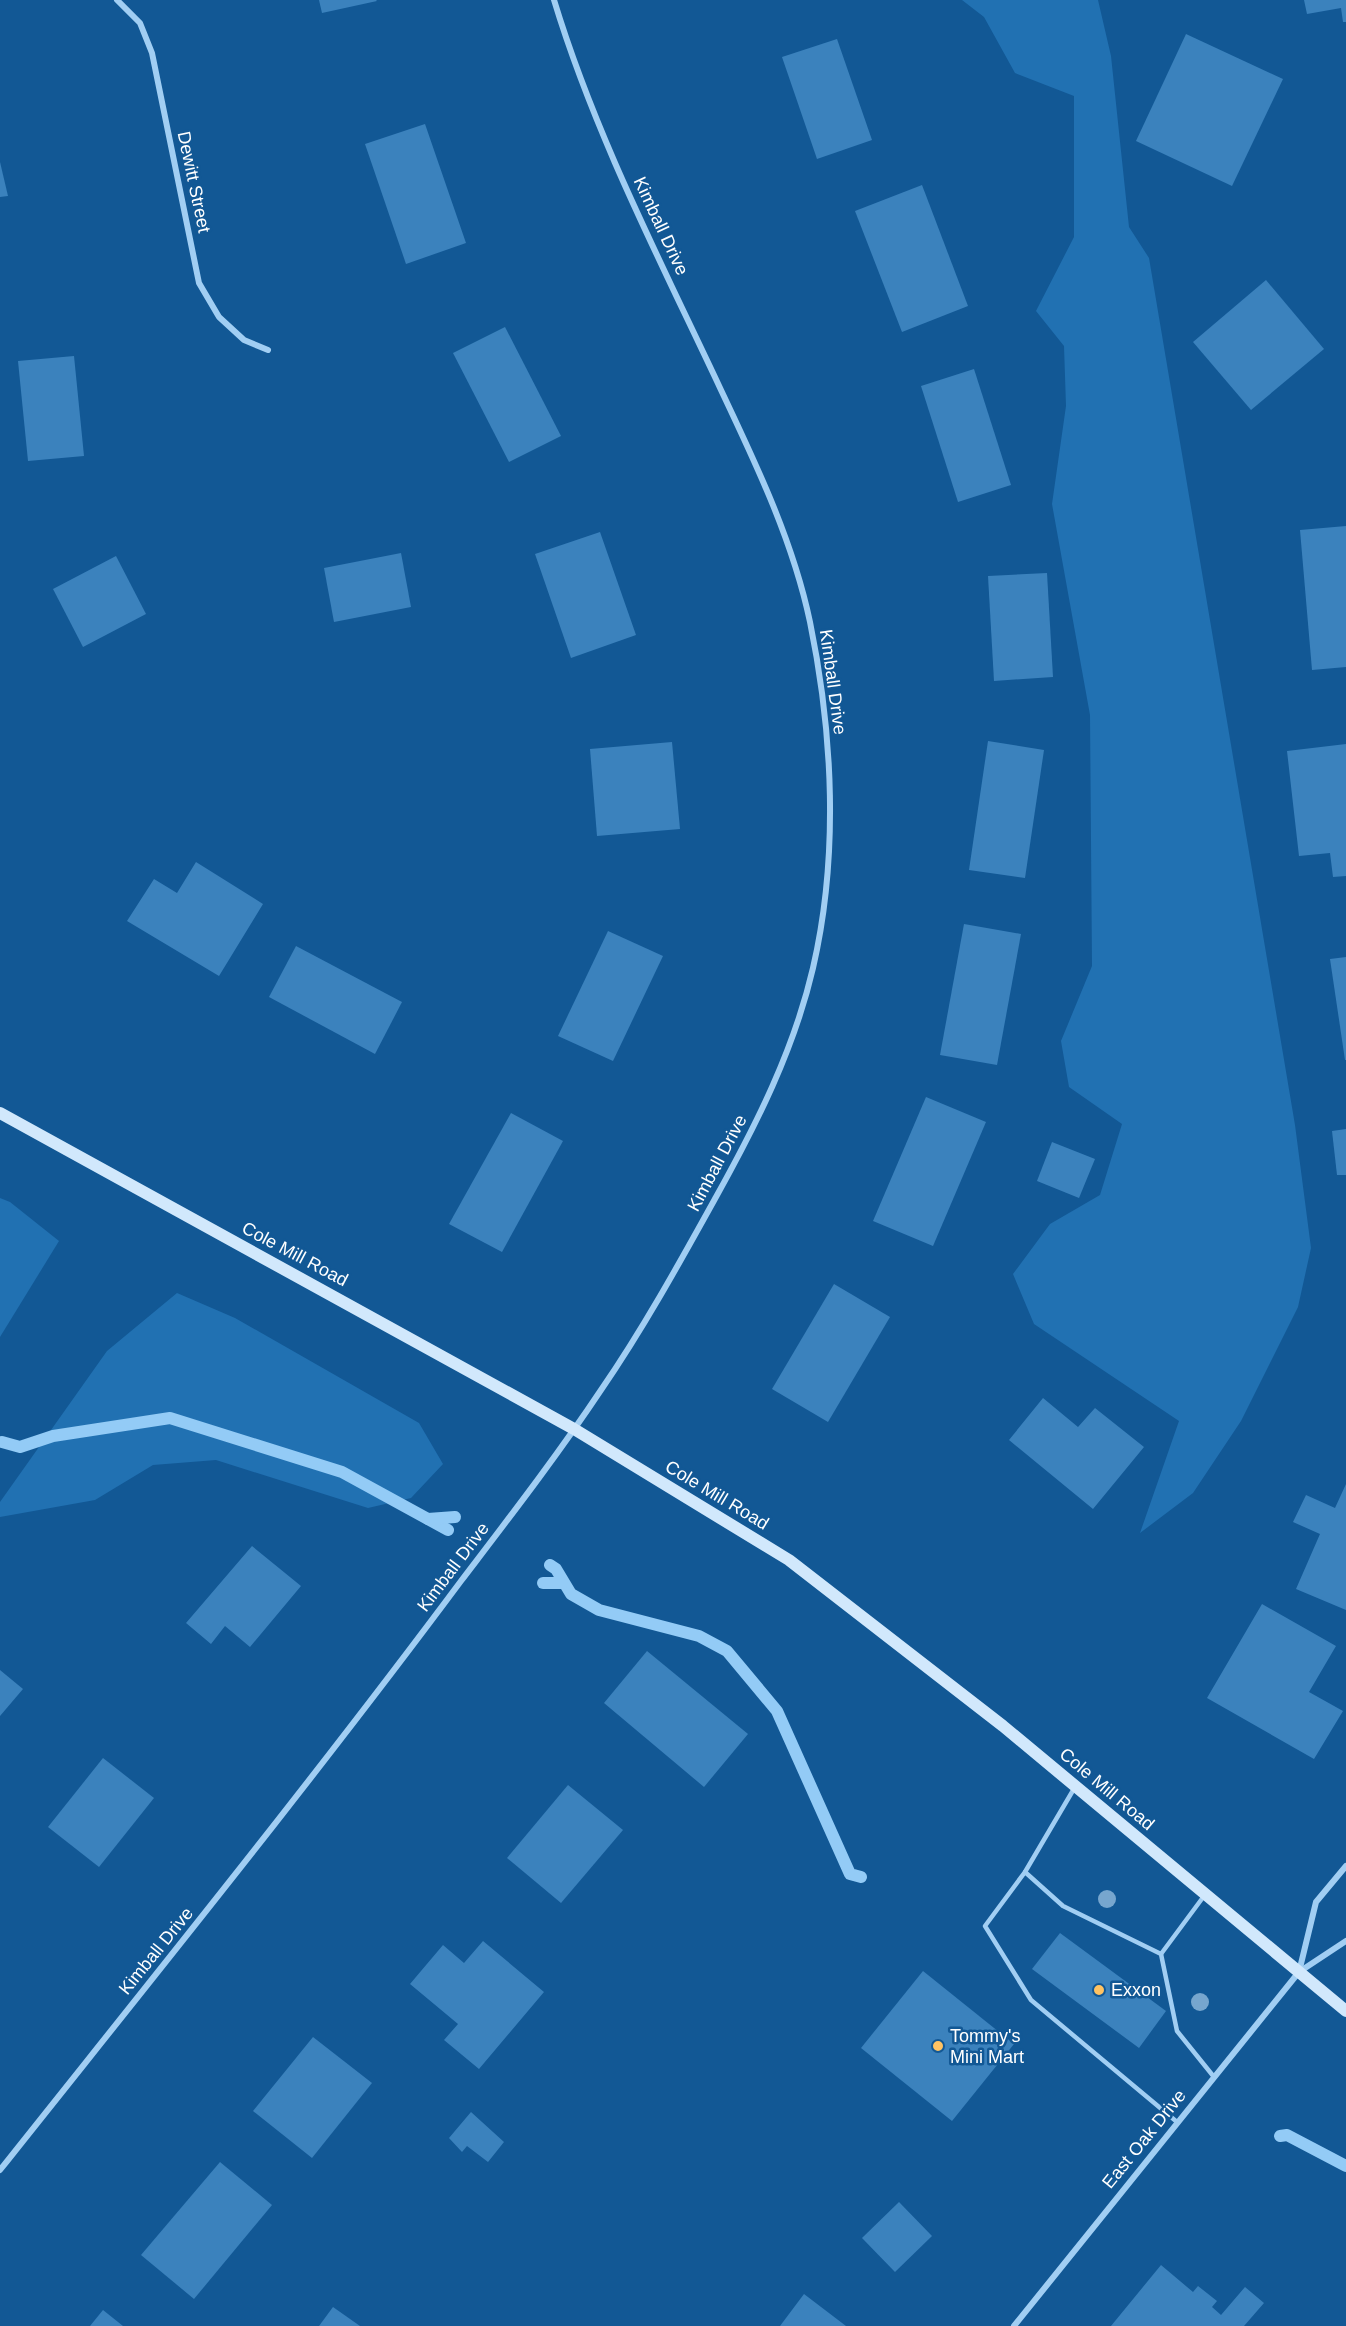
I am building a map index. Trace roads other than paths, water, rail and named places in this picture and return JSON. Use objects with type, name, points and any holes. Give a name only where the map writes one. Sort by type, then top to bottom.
[{"type":"street","name":"Dewitt Street","points":[[117,0],[140,23],[152,53],[199,283],[219,317],[244,340],[268,350]]},
{"type":"street","name":"Kimball Drive","points":[[0,2170],[388,1680],[604,1386],[695,1236],[746,1142],[788,1046],[813,969],[824,908],[829,766],[820,676],[808,616],[788,543],[734,417],[623,181],[590,103],[554,0]]},
{"type":"street","name":"Cole Mill Road","points":[[0,1113],[574,1429],[789,1560],[1003,1725],[1346,2011]]},
{"type":"street","name":"East Oak Drive","points":[[1299,1972],[1316,1902],[1346,1866]]},
{"type":"street","name":"East Oak Drive","points":[[1014,2326],[1299,1972],[1346,1941]]},
{"type":"lane","points":[[1075,1787],[1025,1872],[985,1926],[1031,2000],[1176,2122]]},
{"type":"lane","points":[[1025,1872],[1063,1906],[1161,1954]]},
{"type":"lane","points":[[1206,1894],[1161,1954],[1177,2031],[1214,2077]]},
{"type":"waterway","points":[[2,1442],[20,1447],[53,1436],[170,1418],[342,1472],[448,1530]]},
{"type":"waterway","points":[[428,1519],[455,1517]]},
{"type":"waterway","points":[[550,1565],[556,1569],[571,1594],[599,1610],[699,1636],[727,1651],[777,1711],[850,1874],[861,1877]]},
{"type":"waterway","points":[[543,1583],[562,1583]]},
{"type":"waterway","points":[[1280,2136],[1287,2135],[1346,2166]]},
{"type":"place","name":"Exxon","points":[[1099,1990]]},
{"type":"place","name":"Tommy's Mini Mart","points":[[938,2046]]}]
